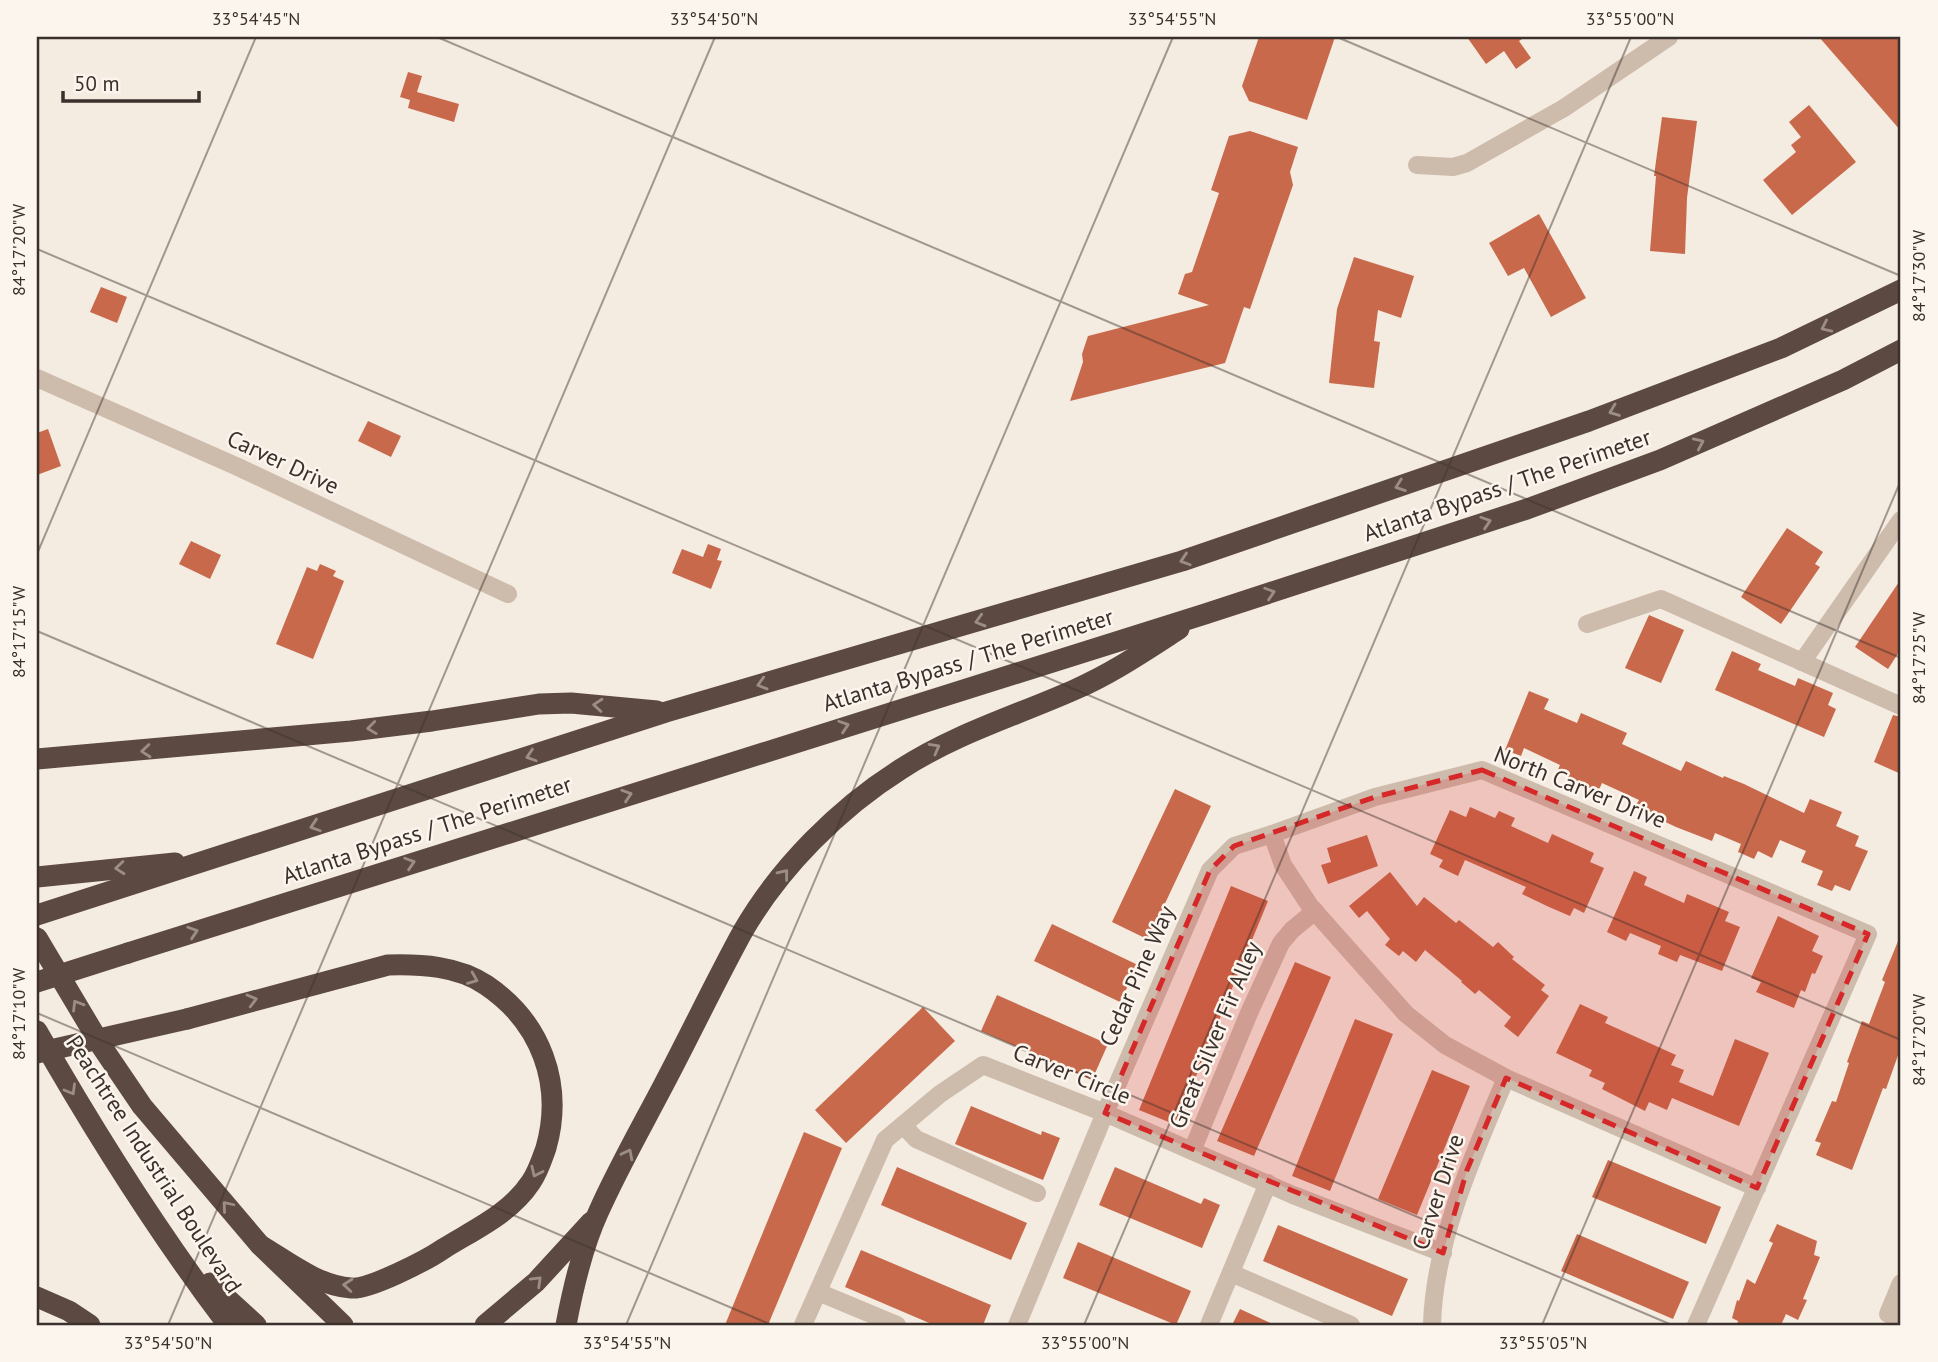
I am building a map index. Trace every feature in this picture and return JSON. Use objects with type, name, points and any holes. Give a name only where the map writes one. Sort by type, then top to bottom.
[{"type":"highway","name":"Atlanta Bypass / The Perimeter","points":[[37,915],[666,712],[1182,561],[1602,416],[1781,348],[1897,292]]},
{"type":"highway","name":"Atlanta Bypass / The Perimeter","points":[[37,982],[1205,614],[1527,509],[1660,460],[1843,380],[1901,350]]},
{"type":"highway","points":[[566,1325],[572,1294],[597,1215],[744,929],[785,874],[827,828],[877,785],[919,757],[978,727],[1075,689],[1205,614]]},
{"type":"highway","points":[[37,759],[351,731],[539,704],[571,703],[666,712]]},
{"type":"highway","points":[[37,877],[212,859]]},
{"type":"highway","name":"Peachtree Industrial Boulevard","points":[[37,937],[102,1047],[142,1105],[260,1245],[343,1325]]},
{"type":"highway","points":[[37,1053],[187,1019],[388,965],[440,967],[484,983],[526,1023],[541,1050],[549,1073],[554,1111],[550,1132],[533,1179],[518,1199],[433,1256],[381,1280],[352,1289],[320,1280],[260,1245]]},
{"type":"highway","name":"Peachtree Industrial Boulevard","points":[[37,1031],[77,1102],[228,1325]]},
{"type":"highway","points":[[485,1325],[536,1282],[597,1215]]},
{"type":"highway","points":[[177,1253],[256,1325]]},
{"type":"highway","points":[[37,1297],[69,1311],[90,1325]]},
{"type":"street","points":[[1417,165],[1453,167],[1467,163],[1564,108],[1669,37]]},
{"type":"street","name":"Carver Drive","points":[[37,378],[238,467],[508,594]]},
{"type":"street","points":[[1802,662],[1901,520]]},
{"type":"street","points":[[1587,624],[1661,599],[1901,706]]},
{"type":"street","name":"North Carver Drive","points":[[1272,834],[1375,797],[1482,770],[1868,934],[1757,1188]]},
{"type":"street","points":[[1272,834],[1283,865],[1315,911],[1406,1014],[1445,1045],[1506,1078],[1757,1188],[1696,1325]]},
{"type":"street","name":"Cedar Pine Way","points":[[1017,1325],[1210,870],[1234,846],[1272,834]]},
{"type":"street","name":"Great Silver Fir Alley","points":[[1192,1151],[1277,951],[1292,930],[1315,911]]},
{"type":"street","name":"Carver Circle","points":[[803,1325],[885,1140],[940,1094],[983,1065],[1443,1253]]},
{"type":"street","name":"Carver Drive","points":[[1432,1325],[1433,1304],[1443,1253],[1467,1170],[1506,1078]]},
{"type":"street","points":[[903,1125],[916,1139],[1037,1193]]},
{"type":"street","points":[[1209,1325],[1268,1183]]},
{"type":"street","points":[[1231,1273],[1351,1325]]},
{"type":"street","points":[[1901,1283],[1888,1314],[1901,1319]]},
{"type":"street","points":[[818,1292],[897,1325]]},
{"type":"highlighted area","points":[[1482,770],[1868,934],[1757,1188],[1506,1078],[1467,1170],[1443,1253],[1105,1113],[1210,870],[1234,846],[1375,797]]},
{"type":"building","points":[[1259,37],[1335,37],[1307,120],[1249,101],[1242,86]]},
{"type":"building","points":[[1467,37],[1525,37],[1519,41],[1531,58],[1516,69],[1504,51],[1486,64]]},
{"type":"building","points":[[1819,37],[1901,37],[1901,131]]},
{"type":"building","points":[[408,72],[422,76],[417,92],[459,104],[454,122],[408,108],[410,100],[400,97]]},
{"type":"building","points":[[1809,105],[1856,162],[1792,215],[1763,180],[1796,152],[1791,145],[1801,137],[1789,122]]},
{"type":"building","points":[[1662,117],[1697,121],[1687,198],[1685,254],[1650,251],[1654,176]]},
{"type":"building","points":[[1250,131],[1298,147],[1290,172],[1293,185],[1250,309],[1244,307],[1225,363],[1070,401],[1083,362],[1082,354],[1088,336],[1209,305],[1178,294],[1185,274],[1192,272],[1219,193],[1211,190],[1229,136]]},
{"type":"building","points":[[1539,214],[1586,298],[1551,317],[1524,268],[1508,276],[1489,243]]},
{"type":"building","points":[[1354,257],[1414,276],[1401,318],[1378,310],[1374,341],[1380,342],[1374,388],[1329,383],[1337,309]]},
{"type":"building","points":[[101,287],[127,297],[117,323],[90,312]]},
{"type":"building","points":[[368,421],[401,436],[391,457],[358,441]]},
{"type":"building","points":[[48,429],[61,466],[37,475],[37,433]]},
{"type":"building","points":[[1787,528],[1823,552],[1815,564],[1820,567],[1781,624],[1741,597]]},
{"type":"building","points":[[191,541],[221,555],[210,579],[179,564]]},
{"type":"building","points":[[708,544],[721,549],[717,560],[722,561],[711,589],[672,573],[682,549],[703,557]]},
{"type":"building","points":[[320,564],[336,571],[333,576],[344,581],[313,659],[276,644],[307,567],[317,571]]},
{"type":"building","points":[[1901,579],[1901,649],[1888,669],[1855,647]]},
{"type":"building","points":[[1649,615],[1684,630],[1661,683],[1625,668]]},
{"type":"building","points":[[1732,651],[1761,664],[1758,670],[1795,686],[1798,678],[1833,693],[1828,705],[1836,709],[1824,737],[1715,690]]},
{"type":"building","points":[[1529,691],[1549,699],[1544,709],[1577,723],[1581,713],[1627,733],[1622,744],[1681,771],[1686,761],[1723,778],[1724,776],[1744,784],[1804,813],[1810,799],[1842,812],[1836,826],[1859,836],[1855,846],[1868,851],[1850,891],[1835,885],[1832,891],[1817,885],[1823,871],[1801,862],[1806,851],[1780,840],[1772,858],[1758,851],[1754,859],[1738,852],[1741,844],[1715,833],[1712,841],[1676,827],[1636,805],[1639,800],[1602,783],[1598,792],[1557,772],[1560,765],[1524,748],[1521,756],[1505,750]]},
{"type":"building","points":[[1893,715],[1901,717],[1901,774],[1874,762]]},
{"type":"building","points":[[1175,789],[1211,806],[1160,914],[1171,920],[1164,933],[1155,928],[1149,940],[1112,922]]},
{"type":"building","points":[[1470,807],[1495,818],[1499,811],[1515,818],[1511,826],[1548,843],[1552,834],[1594,853],[1590,862],[1604,868],[1584,913],[1574,908],[1570,916],[1549,907],[1522,894],[1526,887],[1465,860],[1458,876],[1439,867],[1443,860],[1430,854],[1450,810],[1466,817]]},
{"type":"building","points":[[1367,835],[1378,866],[1328,884],[1321,865],[1331,862],[1327,848]]},
{"type":"building","points":[[1634,871],[1647,877],[1644,885],[1684,903],[1687,894],[1729,912],[1725,921],[1740,927],[1722,971],[1680,955],[1677,962],[1658,954],[1661,946],[1630,933],[1626,941],[1607,932]]},
{"type":"building","points":[[1390,872],[1417,906],[1424,897],[1456,923],[1459,920],[1493,947],[1498,942],[1514,957],[1512,959],[1545,985],[1541,990],[1549,996],[1518,1037],[1504,1026],[1511,1017],[1479,990],[1475,994],[1425,950],[1416,962],[1403,951],[1399,956],[1385,945],[1390,939],[1367,911],[1359,918],[1349,906]]},
{"type":"building","points":[[1231,886],[1268,901],[1176,1125],[1139,1110]]},
{"type":"building","points":[[1778,916],[1819,936],[1812,951],[1823,956],[1815,974],[1812,973],[1805,992],[1801,990],[1794,1008],[1756,992],[1761,982],[1751,978]]},
{"type":"building","points":[[1052,924],[1138,965],[1120,1002],[1034,961]]},
{"type":"building","points":[[1901,934],[1901,1047],[1852,1170],[1816,1155],[1821,1143],[1815,1141],[1832,1101],[1836,1102],[1862,1021],[1869,1024],[1885,982],[1882,980]]},
{"type":"building","points":[[1295,962],[1331,977],[1254,1156],[1217,1141]]},
{"type":"building","points":[[997,995],[1108,1044],[1092,1080],[981,1031]]},
{"type":"building","points":[[1580,1004],[1608,1017],[1605,1023],[1676,1055],[1671,1065],[1684,1070],[1679,1082],[1713,1096],[1735,1039],[1769,1053],[1739,1126],[1672,1098],[1667,1110],[1649,1102],[1645,1111],[1602,1089],[1605,1083],[1589,1076],[1592,1070],[1556,1053]]},
{"type":"building","points":[[923,1007],[955,1041],[846,1143],[815,1110]]},
{"type":"building","points":[[1355,1019],[1393,1034],[1330,1191],[1292,1176]]},
{"type":"building","points":[[1432,1070],[1470,1086],[1417,1215],[1378,1199]]},
{"type":"building","points":[[971,1106],[1041,1135],[1042,1131],[1060,1138],[1043,1180],[955,1144]]},
{"type":"building","points":[[804,1132],[842,1148],[768,1325],[725,1325]]},
{"type":"building","points":[[1608,1160],[1721,1207],[1706,1244],[1592,1197]]},
{"type":"building","points":[[897,1167],[1027,1223],[1011,1260],[881,1205]]},
{"type":"building","points":[[1115,1167],[1201,1204],[1204,1198],[1220,1205],[1202,1248],[1099,1205]]},
{"type":"building","points":[[1777,1224],[1817,1241],[1814,1255],[1820,1257],[1803,1299],[1807,1300],[1798,1320],[1786,1314],[1781,1325],[1737,1325],[1738,1321],[1732,1318],[1737,1300],[1739,1301],[1747,1279],[1755,1284],[1773,1243],[1769,1241]]},
{"type":"building","points":[[1278,1225],[1408,1279],[1392,1316],[1263,1261]]},
{"type":"building","points":[[1577,1234],[1689,1282],[1673,1319],[1561,1271]]},
{"type":"building","points":[[1078,1242],[1191,1291],[1176,1325],[1063,1278]]},
{"type":"building","points":[[861,1250],[991,1305],[983,1325],[934,1325],[845,1287]]},
{"type":"building","points":[[1240,1309],[1275,1325],[1232,1325]]}]
